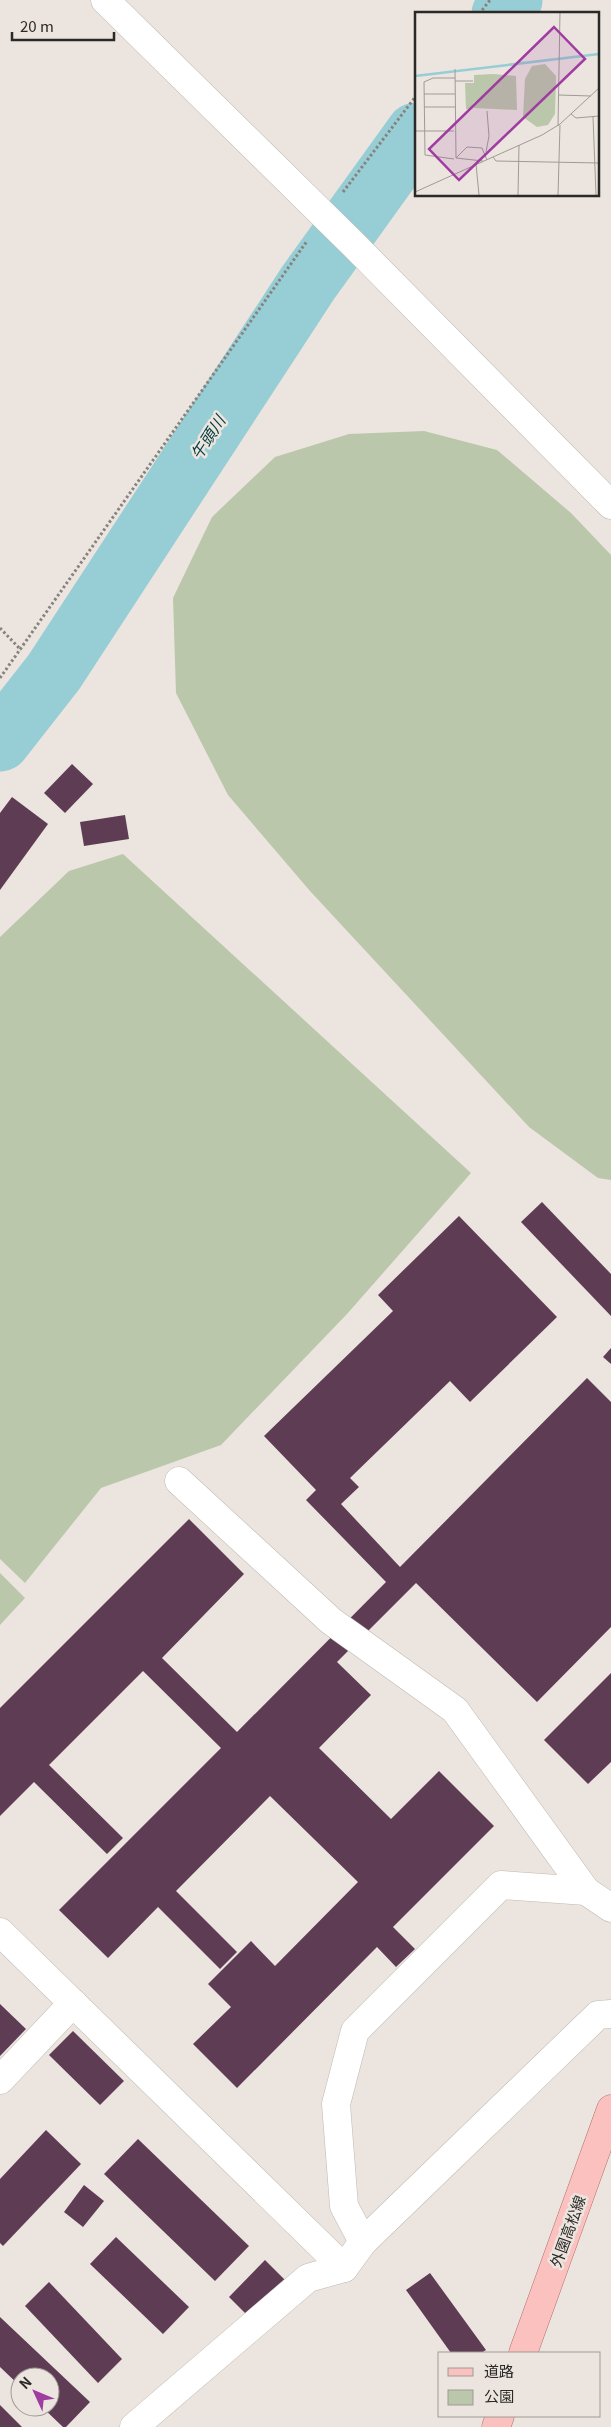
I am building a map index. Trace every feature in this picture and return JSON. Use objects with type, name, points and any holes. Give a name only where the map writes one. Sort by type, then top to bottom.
[{"type":"main road","name":"外園高松線","points":[[522,2352],[611,2109]]},
{"type":"street","points":[[105,0],[354,245],[611,505]]},
{"type":"street","points":[[179,1481],[331,1622],[455,1710],[586,1891],[611,1908]]},
{"type":"street","points":[[363,2242],[344,2206],[336,2104],[355,2031],[502,1885],[586,1891]]},
{"type":"street","points":[[0,1932],[344,2268]]},
{"type":"street","points":[[0,2080],[73,2003]]},
{"type":"street","points":[[134,2427],[308,2278],[344,2268],[363,2242],[598,2015],[611,2014]]},
{"type":"path","points":[[481,12],[490,0]]},
{"type":"path","points":[[0,678],[324,217],[415,97]]},
{"type":"path","points":[[0,628],[21,650]]},
{"type":"green space","points":[[424,431],[497,450],[571,513],[611,555],[611,1180],[598,1178],[529,1127],[310,891],[228,795],[176,693],[173,598],[212,517],[275,457],[349,434]]},
{"type":"green space","points":[[123,854],[471,1173],[347,1314],[221,1445],[101,1488],[25,1583],[0,1559],[0,937],[69,871]]},
{"type":"green space","points":[[0,1573],[25,1598],[0,1625]]},
{"type":"building","points":[[72,764],[93,784],[65,813],[44,793]]},
{"type":"building","points":[[12,797],[48,824],[0,890],[0,813]]},
{"type":"building","points":[[125,815],[129,839],[84,846],[80,822]]},
{"type":"building","points":[[542,1202],[611,1274],[611,1316],[521,1222]]},
{"type":"building","points":[[459,1216],[557,1317],[470,1402],[450,1381],[350,1478],[359,1487],[341,1504],[400,1567],[587,1378],[611,1402],[611,1627],[537,1702],[416,1583],[337,1662],[371,1695],[319,1748],[391,1819],[439,1771],[494,1826],[393,1927],[415,1949],[396,1967],[377,1947],[237,2088],[193,2044],[231,2007],[208,1984],[251,1941],[275,1966],[358,1882],[270,1796],[176,1891],[237,1952],[220,1969],[158,1907],[108,1958],[59,1910],[221,1748],[143,1671],[49,1765],[123,1838],[107,1854],[34,1782],[0,1816],[0,1708],[189,1519],[244,1574],[162,1658],[237,1732],[386,1582],[306,1500],[316,1490],[264,1436],[393,1311],[378,1295]]},
{"type":"building","points":[[611,1348],[611,1364],[603,1357]]},
{"type":"building","points":[[611,1673],[611,1762],[588,1784],[544,1740]]},
{"type":"building","points":[[0,2004],[26,2029],[0,2056]]},
{"type":"building","points":[[73,2031],[124,2081],[100,2105],[49,2055]]},
{"type":"building","points":[[46,2130],[81,2164],[3,2246],[0,2243],[0,2179]]},
{"type":"building","points":[[138,2139],[249,2246],[215,2281],[104,2174]]},
{"type":"building","points":[[84,2185],[104,2201],[83,2227],[64,2212]]},
{"type":"building","points":[[116,2237],[189,2307],[163,2334],[90,2264]]},
{"type":"building","points":[[265,2260],[290,2285],[254,2322],[229,2297]]},
{"type":"building","points":[[430,2273],[486,2350],[483,2352],[450,2352],[406,2290]]},
{"type":"building","points":[[49,2282],[122,2359],[98,2383],[25,2306]]},
{"type":"building","points":[[0,2317],[53,2367],[10,2367],[10,2376],[0,2367]]},
{"type":"building","points":[[60,2374],[90,2402],[66,2427],[63,2427],[52,2417],[60,2417]]},
{"type":"building","points":[[0,2405],[22,2427],[0,2427]]},
{"type":"waterway","name":"午頭川","points":[[503,12],[512,0]]},
{"type":"waterway","name":"午頭川","points":[[0,741],[54,672],[308,283],[415,134]]}]
